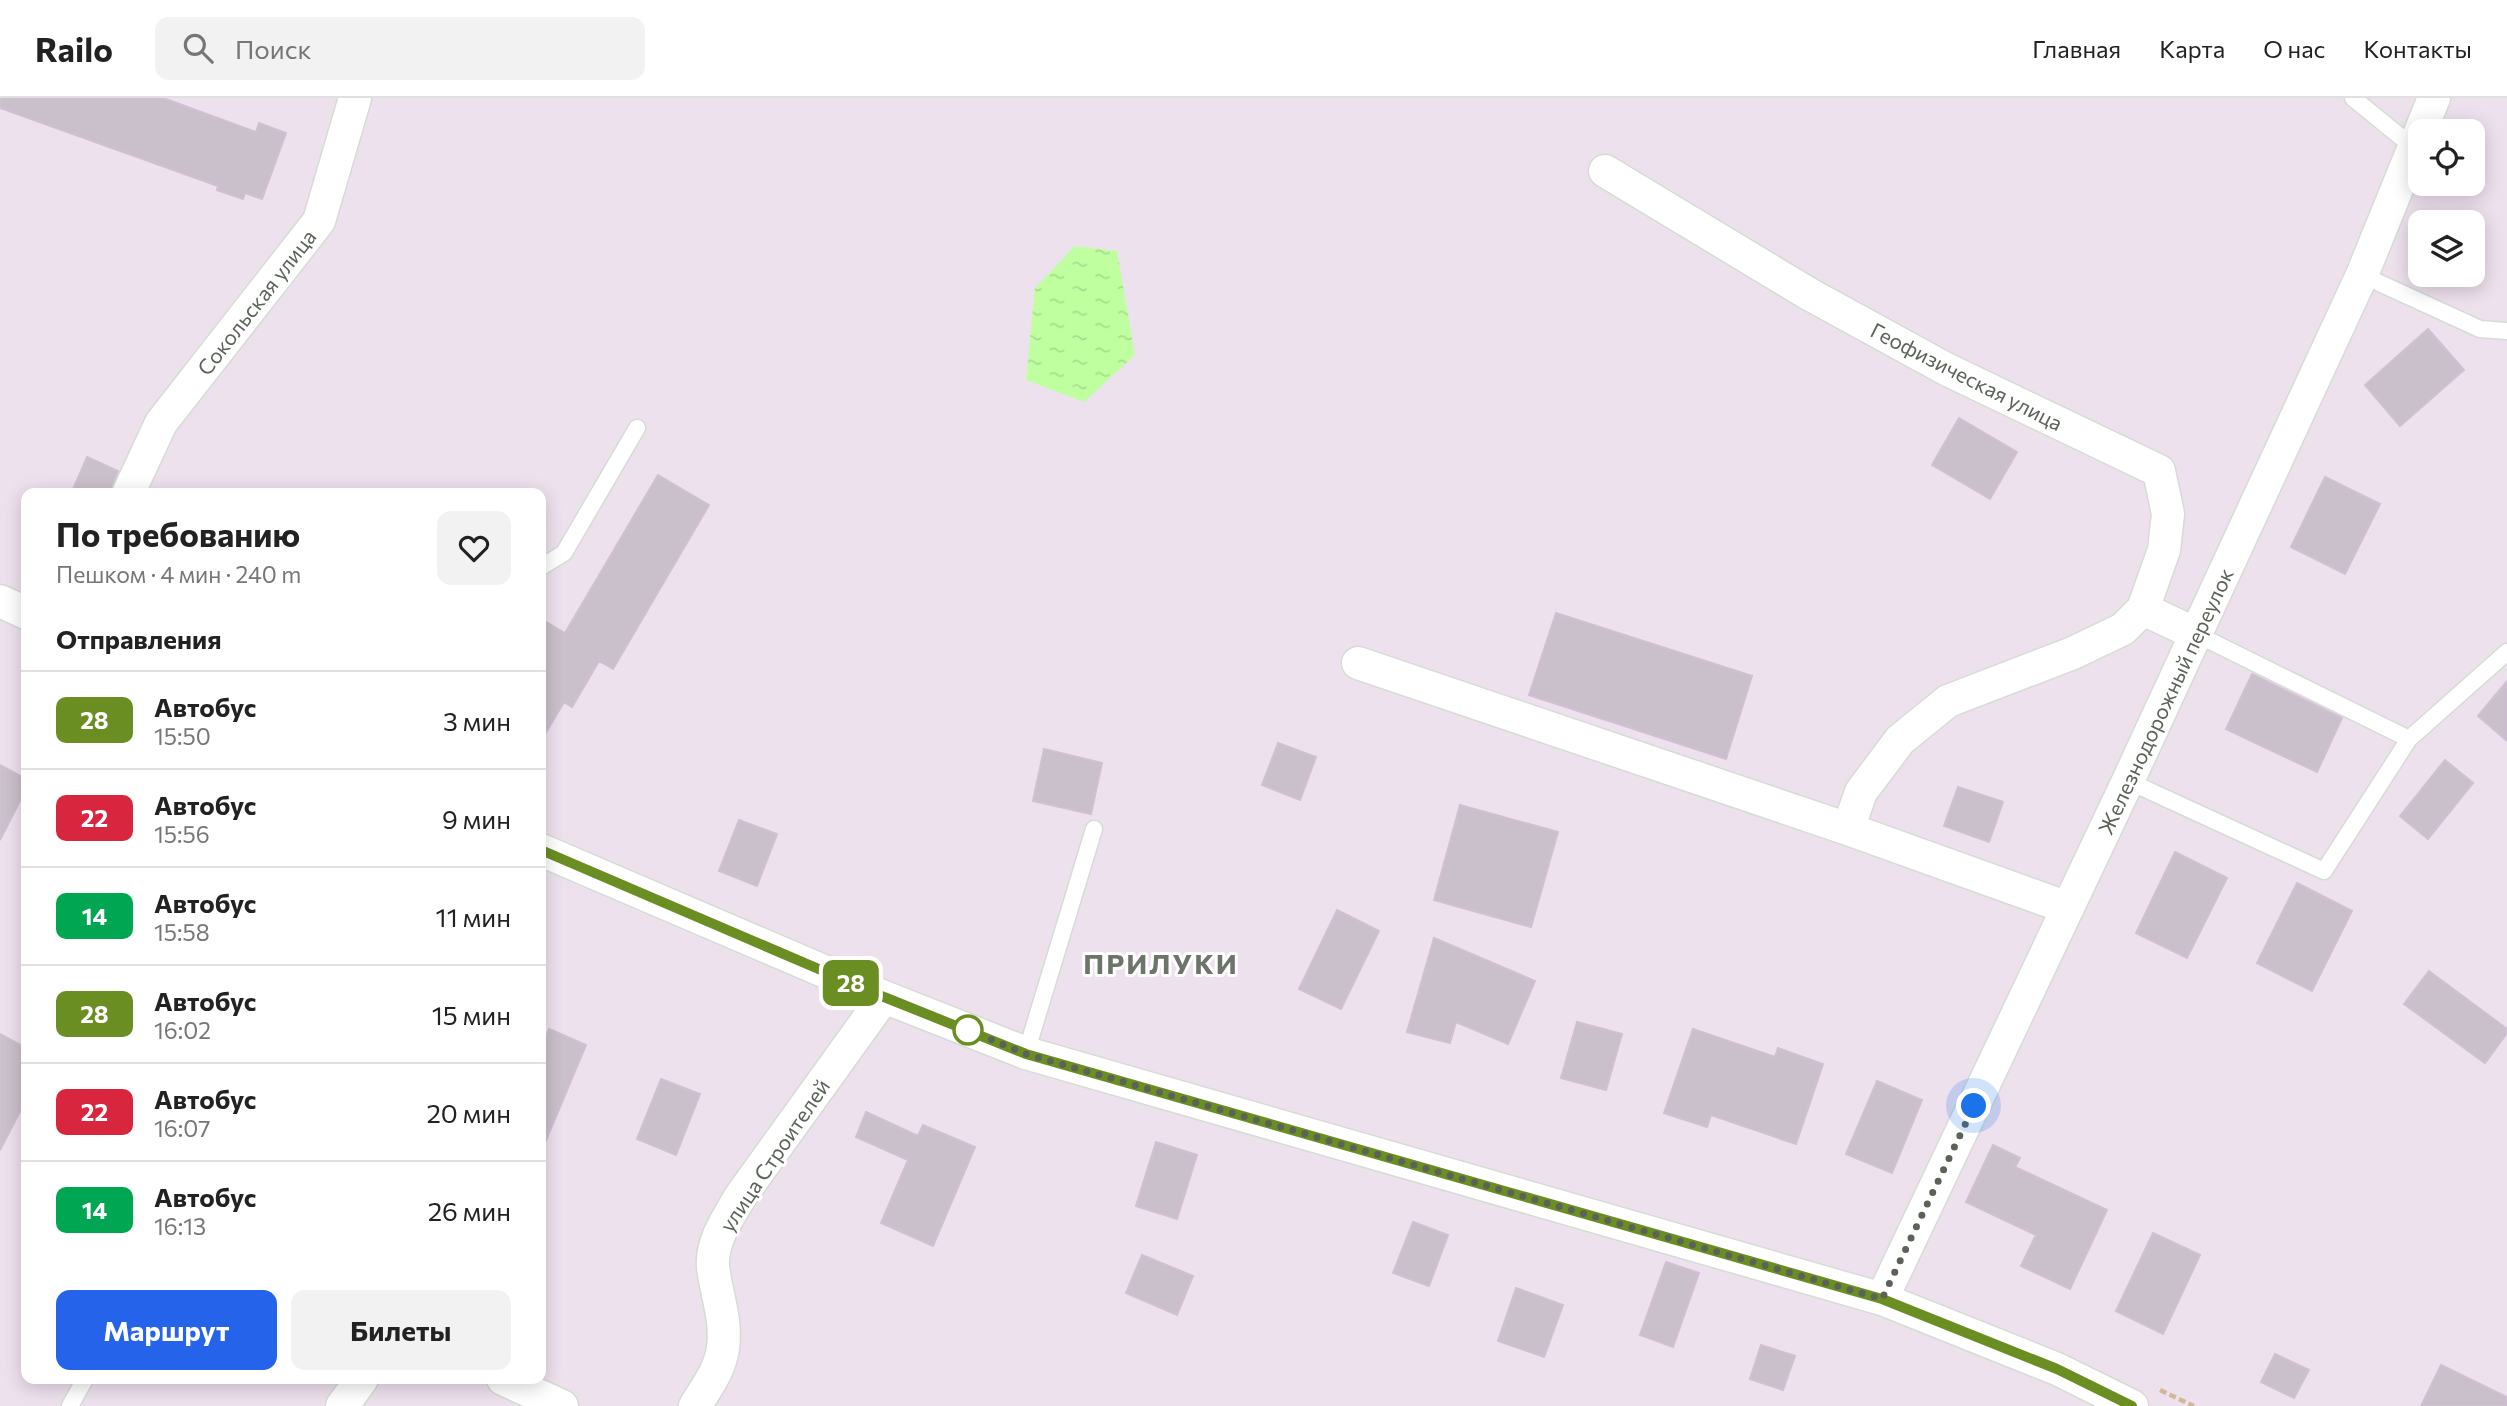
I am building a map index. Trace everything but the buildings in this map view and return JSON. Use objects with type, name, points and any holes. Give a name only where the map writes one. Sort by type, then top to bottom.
[{"type":"street","name":"Сокольская улица","points":[[131,488],[161,423],[319,221],[355,98]]},
{"type":"street","name":"Железнодорожный переулок","points":[[2425,119],[2434,98]]},
{"type":"street","name":"Железнодорожный переулок","points":[[1882,1299],[2128,781],[2362,275],[2408,160]]},
{"type":"street","name":"Геофизическая улица","points":[[1605,171],[1810,294],[1946,369],[2159,471],[2168,514],[2164,550],[2143,608]]},
{"type":"street","points":[[0,601],[21,611]]},
{"type":"street","points":[[1848,829],[1861,792],[1900,740],[1948,701],[2073,653],[2123,629],[2143,608],[2196,634]]},
{"type":"street","points":[[1358,663],[1848,829],[2068,908]]},
{"type":"street","points":[[546,852],[884,997],[1026,1054],[1882,1299],[2057,1369],[2132,1406]]},
{"type":"street","name":"улица Строителей","points":[[695,1406],[716,1372],[723,1347],[723,1321],[713,1265],[715,1247],[722,1228],[740,1197],[884,997]]},
{"type":"street","points":[[342,1406],[358,1384]]},
{"type":"street","points":[[514,1384],[562,1406]]},
{"type":"lane","points":[[2353,98],[2408,143]]},
{"type":"lane","points":[[2362,275],[2480,329],[2507,331]]},
{"type":"lane","points":[[546,565],[564,553],[637,428]]},
{"type":"lane","points":[[2196,634],[2409,740]]},
{"type":"lane","points":[[2128,781],[2324,872],[2409,740],[2507,652]]},
{"type":"lane","points":[[1026,1054],[1094,829]]},
{"type":"lane","points":[[70,1406],[82,1384]]},
{"type":"water","points":[[1075,246],[1117,251],[1135,355],[1084,402],[1026,380],[1035,288]]},
{"type":"bus line","name":"28","points":[[546,852],[884,997],[1026,1054],[1882,1299],[2057,1369],[2132,1406]]},
{"type":"district","name":"ПРИЛУКИ","points":[[1161,963]]},
{"type":"route","points":[[968,1030],[1026,1054],[1882,1299],[1974,1106]]}]
